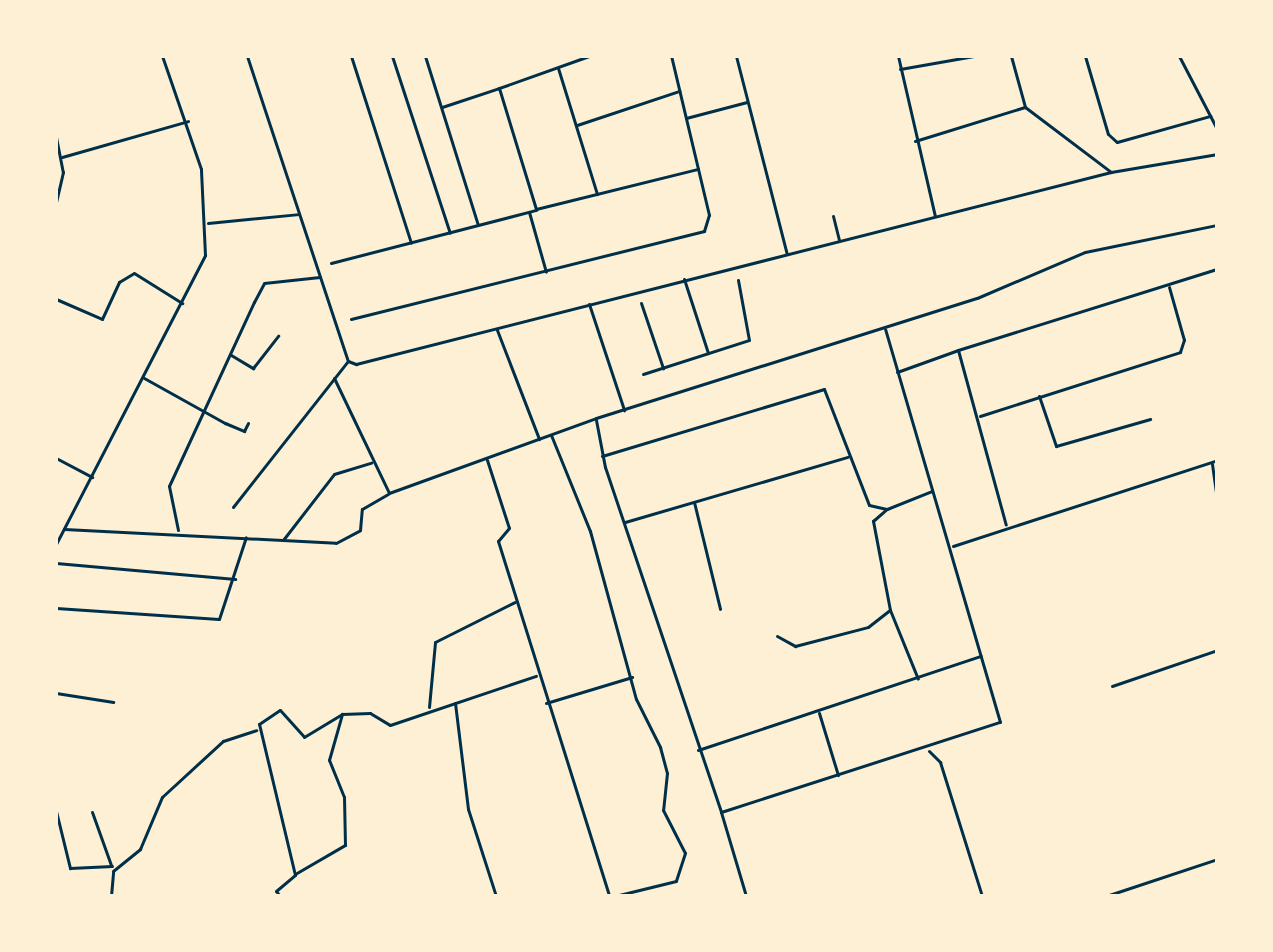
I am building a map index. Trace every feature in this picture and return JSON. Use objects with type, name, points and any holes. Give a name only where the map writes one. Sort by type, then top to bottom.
[{"type":"street","points":[[56,544],[202,265],[207,223],[188,121],[162,56]]},
{"type":"street","points":[[247,56],[348,361]]},
{"type":"street","points":[[351,56],[411,243]]},
{"type":"street","points":[[392,56],[450,233]]},
{"type":"street","points":[[425,56],[478,225]]},
{"type":"street","points":[[441,107],[589,56]]},
{"type":"street","points":[[351,319],[704,231],[709,215],[671,56]]},
{"type":"street","points":[[736,56],[787,254]]},
{"type":"street","points":[[898,56],[915,141],[936,217]]},
{"type":"street","points":[[900,69],[974,56]]},
{"type":"street","points":[[1011,56],[1025,107],[1111,172]]},
{"type":"street","points":[[1085,56],[1108,134],[1117,142],[1210,116]]},
{"type":"street","points":[[1179,56],[1217,129]]},
{"type":"street","points":[[558,67],[597,194]]},
{"type":"street","points":[[499,88],[536,210]]},
{"type":"street","points":[[577,125],[679,91]]},
{"type":"street","points":[[686,118],[747,102]]},
{"type":"street","points":[[915,141],[1025,107]]},
{"type":"street","points":[[62,157],[188,121]]},
{"type":"street","points":[[56,137],[62,157],[56,202]]},
{"type":"street","points":[[233,507],[348,361],[497,329],[1111,172],[1217,154]]},
{"type":"street","points":[[331,263],[698,169]]},
{"type":"street","points":[[529,212],[546,272]]},
{"type":"street","points":[[207,223],[299,214]]},
{"type":"street","points":[[833,216],[839,240]]},
{"type":"street","points":[[64,529],[178,530],[336,543],[360,530],[362,509],[389,493],[487,460],[551,434],[885,329],[1054,272],[1085,252],[1217,225]]},
{"type":"street","points":[[897,372],[958,350],[1169,287],[1217,269]]},
{"type":"street","points":[[56,299],[102,319],[119,282],[134,273],[182,303]]},
{"type":"street","points":[[178,530],[169,486],[203,407],[264,283],[320,277]]},
{"type":"street","points":[[684,279],[708,353]]},
{"type":"street","points":[[643,374],[754,336],[738,280]]},
{"type":"street","points":[[980,416],[1180,352],[1184,340],[1169,287]]},
{"type":"street","points":[[641,303],[663,368]]},
{"type":"street","points":[[589,304],[624,410]]},
{"type":"street","points":[[497,329],[539,439]]},
{"type":"street","points":[[721,812],[927,750],[1000,722],[953,546],[932,491],[885,329]]},
{"type":"street","points":[[231,355],[253,368],[278,336]]},
{"type":"street","points":[[958,350],[980,416],[1006,525]]},
{"type":"street","points":[[144,378],[244,431],[248,423]]},
{"type":"street","points":[[334,378],[371,463],[389,493]]},
{"type":"street","points":[[602,456],[824,389],[862,495],[876,509],[887,509]]},
{"type":"street","points":[[1039,396],[1056,446],[1150,419]]},
{"type":"street","points":[[596,418],[602,456],[746,896]]},
{"type":"street","points":[[551,434],[590,531],[632,677],[667,773],[664,813],[676,826],[686,865],[669,884],[615,896]]},
{"type":"street","points":[[625,522],[848,457]]},
{"type":"street","points":[[56,458],[92,477]]},
{"type":"street","points":[[487,460],[509,528],[498,541],[515,602],[536,676],[609,896]]},
{"type":"street","points":[[953,546],[1006,525],[1217,460]]},
{"type":"street","points":[[283,540],[334,474],[371,463]]},
{"type":"street","points":[[1212,464],[1217,501]]},
{"type":"street","points":[[918,679],[890,610],[873,521],[887,509],[932,491]]},
{"type":"street","points":[[694,502],[720,609]]},
{"type":"street","points":[[56,608],[219,619],[235,579],[246,537]]},
{"type":"street","points":[[56,563],[235,579]]},
{"type":"street","points":[[429,707],[435,642],[515,602]]},
{"type":"street","points":[[777,636],[795,646],[868,627],[890,610]]},
{"type":"street","points":[[1112,686],[1217,650]]},
{"type":"street","points":[[698,750],[819,713],[981,656]]},
{"type":"street","points":[[56,811],[58,834],[70,868],[112,869],[140,849],[162,797],[223,741],[257,730],[280,710],[304,737],[342,714],[370,713],[390,725],[429,707],[493,697],[536,676]]},
{"type":"street","points":[[546,703],[632,677]]},
{"type":"street","points":[[56,693],[113,702]]},
{"type":"street","points":[[455,703],[468,809],[496,896]]},
{"type":"street","points":[[819,713],[838,775]]},
{"type":"street","points":[[280,896],[276,891],[295,875],[345,845],[344,797],[329,760],[342,714]]},
{"type":"street","points":[[257,730],[295,875]]},
{"type":"street","points":[[927,750],[940,762],[982,896]]},
{"type":"street","points":[[92,812],[112,869],[111,896]]},
{"type":"street","points":[[1106,896],[1217,859]]}]
